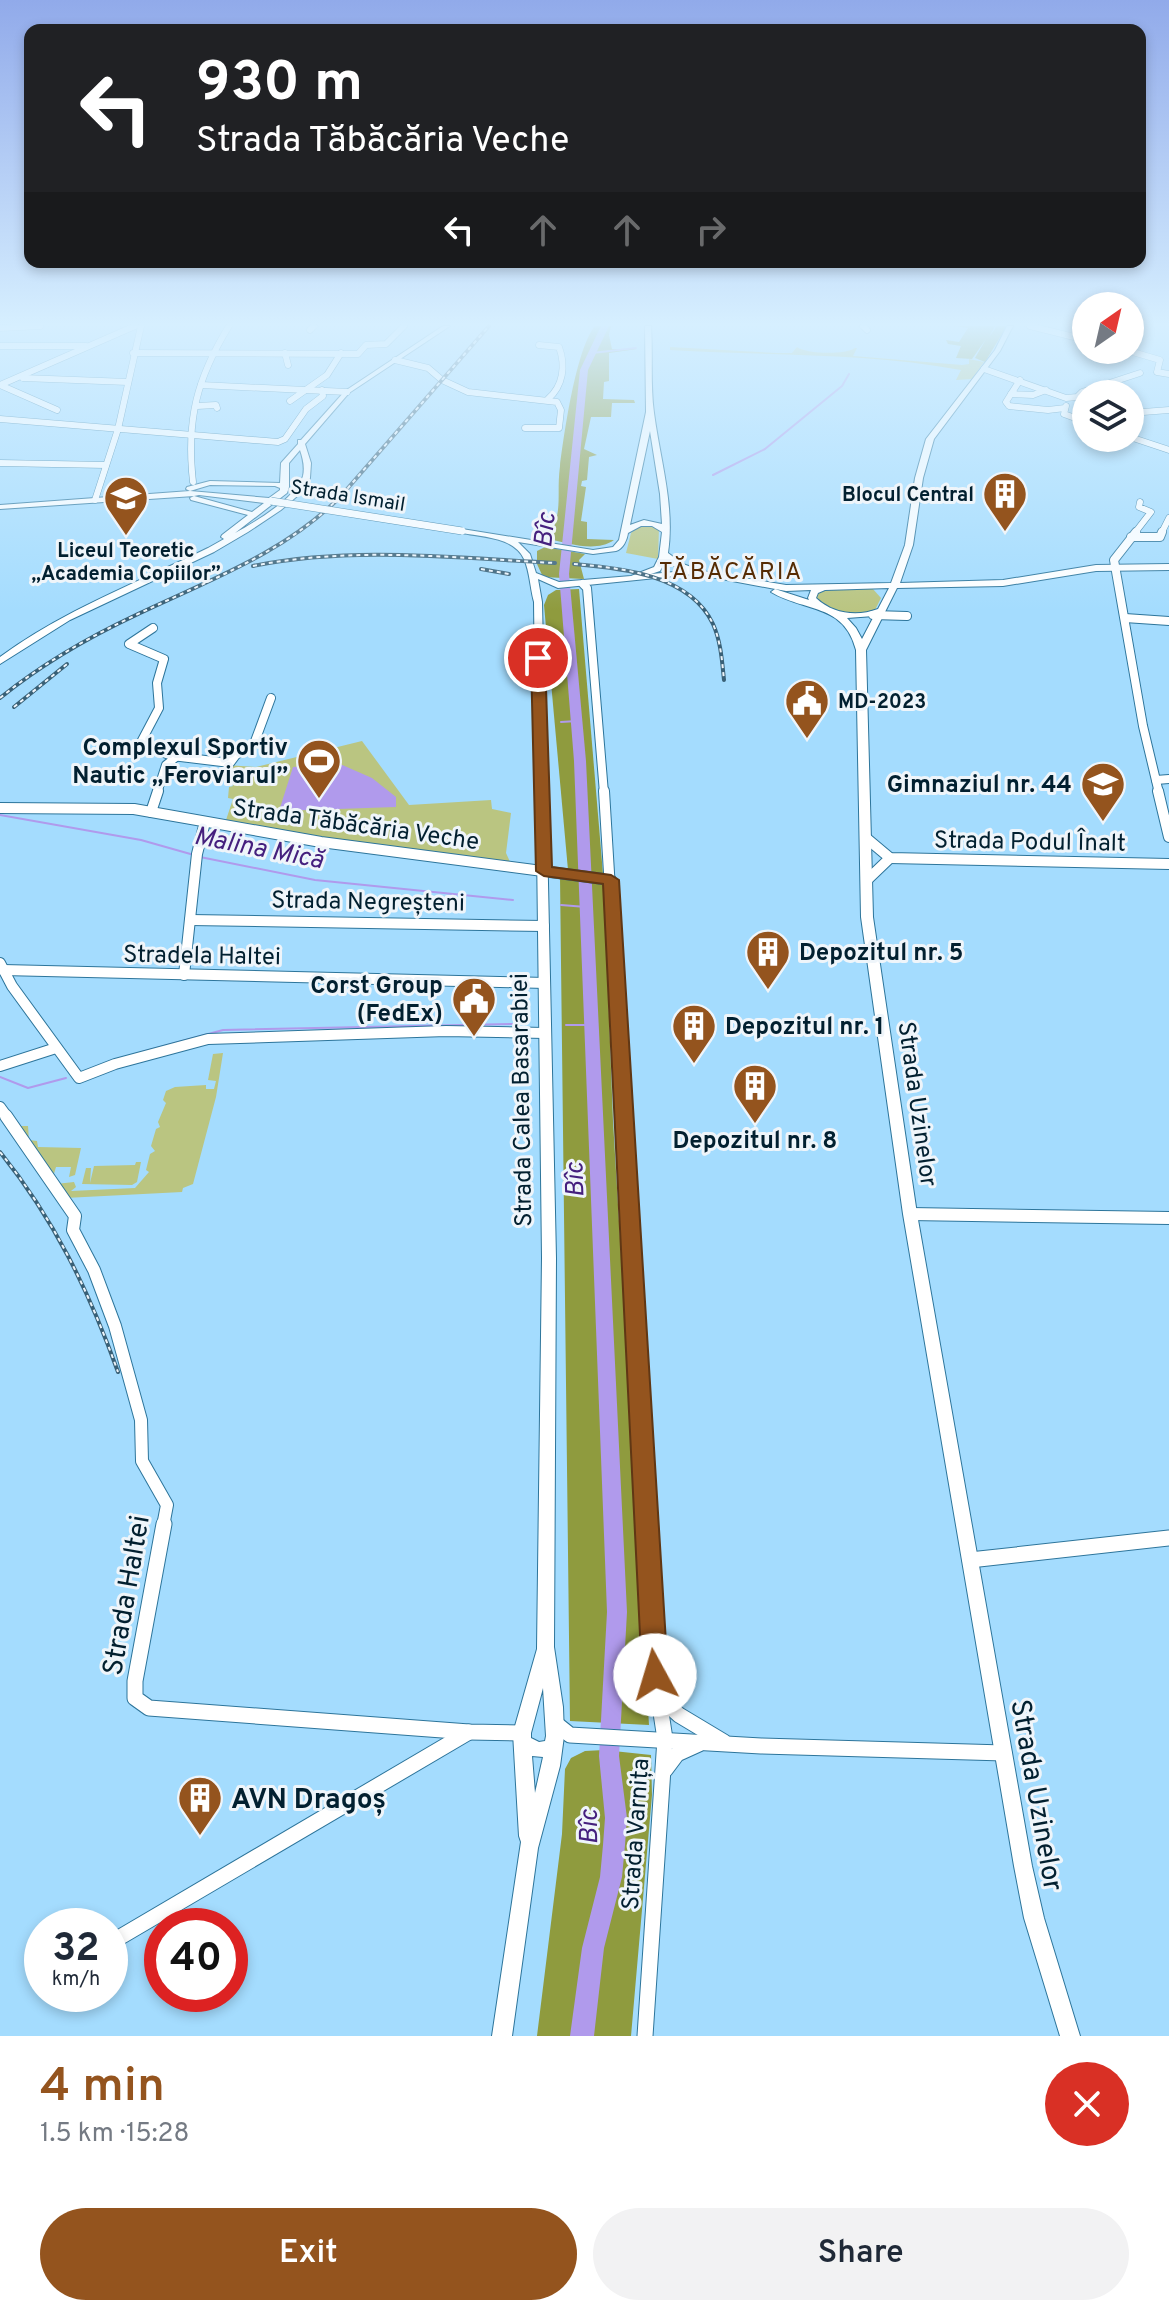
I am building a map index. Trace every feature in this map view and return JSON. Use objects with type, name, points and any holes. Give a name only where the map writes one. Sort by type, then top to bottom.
[{"type":"main road","points":[[260,484],[283,468],[320,421]]},
{"type":"main road","points":[[624,533],[648,421]]},
{"type":"main road","points":[[631,579],[657,569],[665,555],[659,464],[652,421]]},
{"type":"main road","points":[[861,650],[897,579],[912,536],[925,450],[944,421]]},
{"type":"main road","points":[[0,661],[54,624],[240,536],[298,491],[309,467],[301,442]]},
{"type":"main road","points":[[638,465],[659,464]]},
{"type":"main road","points":[[283,468],[297,465],[309,467]]},
{"type":"main road","points":[[283,468],[285,487]]},
{"type":"main road","points":[[127,505],[196,484],[255,515]]},
{"type":"main road","points":[[10,506],[64,510],[127,505],[260,484],[285,487]]},
{"type":"main road","points":[[189,561],[255,515],[285,487]]},
{"type":"main road","points":[[0,507],[212,491]]},
{"type":"main road","name":"Strada Ismail","points":[[212,491],[589,551],[616,549],[622,543],[624,533]]},
{"type":"main road","points":[[624,533],[633,525],[646,522],[665,530]]},
{"type":"main road","points":[[229,535],[240,536]]},
{"type":"main road","points":[[499,537],[522,545],[528,553],[535,547],[549,545]]},
{"type":"main road","name":"Strada Calea Basarabiei","points":[[502,2036],[529,1848],[551,1766],[554,1722],[545,1647],[549,1410],[544,871],[538,602],[528,553]]},
{"type":"main road","points":[[665,555],[680,566],[700,573],[786,588],[875,584],[897,579],[927,584]]},
{"type":"main road","points":[[737,581],[824,608],[863,616],[885,605],[902,587],[1003,583],[1169,567]]},
{"type":"main road","points":[[538,602],[544,591],[559,585],[700,573]]},
{"type":"main road","points":[[532,574],[559,585]]},
{"type":"main road","points":[[857,585],[879,589],[887,595],[885,605]]},
{"type":"main road","points":[[837,586],[814,592],[813,600],[852,625],[858,634],[861,650]]},
{"type":"main road","name":"Strada Uzinelor","points":[[861,650],[867,917],[910,1214],[1034,1918],[1070,2036]]},
{"type":"main road","name":"Strada Calea Basarabiei","points":[[529,1848],[523,1733],[545,1647]]},
{"type":"main road","points":[[552,1748],[538,1750],[523,1733],[540,1719],[554,1722]]},
{"type":"street","points":[[24,421],[278,442],[285,439],[298,421]]},
{"type":"street","points":[[95,500],[120,421]]},
{"type":"street","points":[[194,421],[191,434],[196,484]]},
{"type":"street","points":[[525,428],[559,428],[559,421]]},
{"type":"street","points":[[1144,442],[1169,450]]},
{"type":"street","points":[[0,463],[106,465]]},
{"type":"street","points":[[1140,502],[1139,507],[1151,512],[1114,560],[1143,726],[1169,837]]},
{"type":"street","points":[[1131,537],[1160,537],[1169,518]]},
{"type":"street","name":"Strada Varnița","points":[[580,584],[587,588],[608,880],[652,1654],[658,1697],[657,1739],[664,1771],[645,2036]]},
{"type":"street","points":[[885,605],[907,616]]},
{"type":"street","points":[[1125,618],[1169,621]]},
{"type":"street","points":[[153,628],[129,644],[164,659],[155,680],[155,698],[159,708],[140,744],[176,757],[230,763],[254,744],[271,698]]},
{"type":"street","points":[[151,812],[166,765],[176,757]]},
{"type":"street","points":[[1156,780],[1169,779]]},
{"type":"street","name":"Strada Tăbăcăria Veche","points":[[0,808],[116,808],[151,812],[321,842],[608,880]]},
{"type":"street","points":[[184,975],[197,855],[205,822]]},
{"type":"street","points":[[865,837],[890,858],[866,881]]},
{"type":"street","name":"Strada Podul Înalt","points":[[890,858],[1169,864]]},
{"type":"street","name":"Strada Negreșteni","points":[[190,920],[544,926]]},
{"type":"street","points":[[2,966],[79,1078],[130,1059],[208,1039],[446,1031],[545,1033]]},
{"type":"street","name":"Stradela Haltei","points":[[2,966],[184,975],[545,983]]},
{"type":"street","points":[[0,1066],[56,1048]]},
{"type":"street","name":"Strada Haltei","points":[[0,1107],[75,1216],[73,1230],[94,1270],[115,1326],[141,1420],[142,1461],[167,1505],[135,1681],[135,1698],[149,1708],[469,1732],[523,1733]]},
{"type":"street","points":[[910,1214],[1169,1218]]},
{"type":"street","points":[[970,1560],[1169,1538]]},
{"type":"street","points":[[658,1697],[679,1715],[730,1744]]},
{"type":"street","points":[[554,1722],[574,1735],[702,1743],[1004,1753]]},
{"type":"street","points":[[128,1932],[469,1732]]},
{"type":"street","points":[[552,1748],[574,1735]]},
{"type":"street","points":[[664,1771],[677,1754],[702,1743]]},
{"type":"green space","points":[[567,421],[590,421],[584,449],[597,455],[589,457],[587,480],[582,481],[581,486],[586,487],[581,521],[587,522],[587,539],[614,540],[607,544],[573,545],[548,539],[558,512]]},
{"type":"green space","points":[[643,523],[659,527],[658,559],[626,553],[631,533]]},
{"type":"green space","points":[[545,547],[585,554],[579,560],[584,579],[543,577],[537,564],[537,551]]},
{"type":"green space","points":[[872,588],[881,598],[875,610],[867,612],[844,612],[816,599],[818,593],[827,589]]},
{"type":"green space","points":[[579,589],[603,874],[568,870],[544,605],[548,595],[556,590]]},
{"type":"green space","name":"Complexul Sportiv Nautic „Feroviarul”","points":[[362,741],[409,805],[491,800],[492,809],[511,813],[506,853],[511,864],[225,823],[233,799],[228,798],[229,787],[233,786],[226,765],[256,767]]},
{"type":"green space","points":[[560,877],[604,885],[613,1121],[649,1725],[570,1721]]},
{"type":"green space","points":[[223,1053],[216,1097],[193,1184],[183,1188],[182,1192],[65,1198],[56,1184],[74,1182],[76,1187],[71,1191],[135,1188],[149,1172],[146,1170],[150,1154],[155,1151],[151,1146],[156,1129],[160,1127],[158,1122],[166,1103],[163,1100],[166,1091],[175,1087],[206,1085],[206,1089],[214,1089],[216,1081],[208,1080],[213,1054]]},
{"type":"green space","points":[[18,1126],[28,1126],[29,1140],[37,1141],[38,1147],[81,1148],[75,1175],[69,1177],[71,1167],[56,1167],[53,1177]]},
{"type":"green space","points":[[141,1162],[137,1182],[132,1185],[82,1184],[86,1168],[91,1168],[90,1183],[94,1166],[135,1165]]},
{"type":"green space","points":[[585,1751],[651,1755],[652,1795],[631,2036],[537,2036],[562,1834],[565,1769],[571,1758]]},
{"type":"shaded area","points":[[340,764],[372,778],[396,797],[396,807],[279,811],[293,767]]},
{"type":"waterway","name":"Bîc","points":[[579,421],[564,574],[580,761],[617,1612],[609,1756],[616,1818],[614,1845],[611,1877],[593,1948],[582,2036]]},
{"type":"waterway","points":[[713,475],[765,449],[799,421]]},
{"type":"waterway","points":[[561,722],[577,721]]},
{"type":"waterway","name":"Malina Mică","points":[[0,815],[141,840],[194,855]]},
{"type":"waterway","name":"Malina Mică","points":[[200,857],[315,880],[513,900]]},
{"type":"waterway","name":"Malina Mică","points":[[561,905],[586,907]]},
{"type":"waterway","points":[[142,1052],[223,1030],[514,1024]]},
{"type":"waterway","points":[[566,1025],[592,1025]]},
{"type":"waterway","points":[[0,1077],[28,1088],[66,1078]]},
{"type":"railway","points":[[0,698],[83,642],[244,564],[295,534],[341,496],[406,421]]},
{"type":"railway","points":[[253,566],[328,556],[366,555],[555,563]]},
{"type":"railway","points":[[574,564],[653,577],[688,595],[713,624],[724,680]]},
{"type":"railway","points":[[481,569],[509,574]]},
{"type":"railway","points":[[14,707],[67,664]]},
{"type":"railway","points":[[0,1152],[37,1203],[68,1257],[95,1313],[118,1372]]},
{"type":"place","name":"Blocul Central","points":[[1005,533]]},
{"type":"place","name":"Liceul Teoretic „Academia Copiilor”","points":[[126,537]]},
{"type":"place","name":"MD-2023","points":[[807,740]]},
{"type":"place","name":"Complexul Sportiv Nautic „Feroviarul”","points":[[319,800]]},
{"type":"place","name":"Gimnaziul nr. 44","points":[[1103,823]]},
{"type":"place","name":"Depozitul nr. 5","points":[[768,991]]},
{"type":"place","name":"Corst Group (FedEx)","points":[[474,1038]]},
{"type":"place","name":"Depozitul nr. 1","points":[[694,1065]]},
{"type":"place","name":"Depozitul nr. 8","points":[[755,1125]]},
{"type":"place","name":"AVN Dragoș","points":[[200,1837]]},
{"type":"district","name":"TĂBĂCĂRIA","points":[[731,571]]},
{"type":"route","points":[[538,658],[544,871],[611,880],[655,1675]]}]
